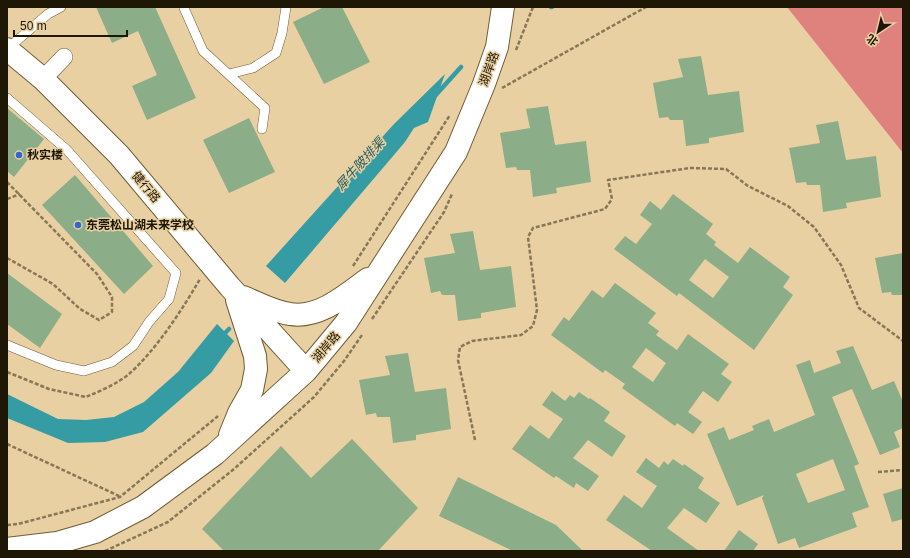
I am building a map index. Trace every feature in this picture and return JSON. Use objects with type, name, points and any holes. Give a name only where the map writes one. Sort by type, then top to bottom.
[{"type":"street","name":"湖岸路","points":[[7,549],[58,547],[95,532],[143,507],[227,443],[306,371],[346,323],[456,152],[484,84],[496,47],[503,7]]},
{"type":"street","name":"健行路","points":[[7,49],[43,79],[119,155],[235,293],[306,371]]},
{"type":"street","points":[[43,79],[64,58]]},
{"type":"street","points":[[235,293],[268,308],[291,315],[318,311],[342,298],[378,272]]},
{"type":"street","points":[[227,443],[239,413],[252,390],[256,369],[255,356],[235,293]]},
{"type":"lane","points":[[7,49],[48,14],[60,7]]},
{"type":"lane","points":[[184,7],[203,51],[265,108],[262,129]]},
{"type":"lane","points":[[229,74],[253,68],[276,53],[282,32],[286,7]]},
{"type":"lane","points":[[7,98],[67,150],[176,273],[169,299],[149,322],[133,346],[112,362],[84,371],[56,365],[15,350],[7,345]]},
{"type":"path","points":[[475,440],[458,360],[460,347],[472,341],[521,335],[533,326],[537,310],[528,237],[533,228],[605,209],[612,199],[608,180],[690,168],[726,169],[748,186],[788,206],[814,227],[841,265],[859,308],[903,341]]},
{"type":"path","points":[[7,182],[97,274],[112,297],[112,312],[99,320],[80,309],[53,284],[7,258]]},
{"type":"path","points":[[7,199],[20,194]]},
{"type":"path","points":[[7,444],[120,497]]},
{"type":"path","points":[[878,472],[903,470]]},
{"type":"shaded area","points":[[787,7],[903,7],[903,153]]},
{"type":"water","points":[[445,74],[428,122],[414,128],[405,142],[285,283],[266,266],[394,124]]},
{"type":"water","points":[[217,324],[234,341],[211,373],[143,432],[105,442],[68,443],[7,418],[7,394],[58,419],[86,420],[114,417],[144,402],[178,372]]},
{"type":"building","points":[[96,7],[155,7],[196,98],[147,120],[132,86],[157,75],[138,31],[112,43]]},
{"type":"building","points":[[324,7],[342,7],[370,62],[324,84],[293,22]]},
{"type":"building","points":[[701,56],[708,95],[739,91],[744,132],[709,138],[709,143],[686,146],[683,120],[670,120],[668,117],[659,118],[653,83],[683,77],[678,59]]},
{"type":"building","points":[[548,106],[555,145],[586,141],[591,182],[556,188],[557,193],[533,197],[530,170],[517,170],[516,167],[506,168],[500,133],[530,128],[526,109]]},
{"type":"building","name":"秋实楼","points":[[7,108],[44,139],[14,177],[7,171]]},
{"type":"building","points":[[249,118],[275,172],[229,193],[203,140]]},
{"type":"building","points":[[838,121],[846,160],[876,156],[881,197],[846,203],[847,208],[823,212],[820,185],[807,185],[806,182],[796,183],[789,148],[820,143],[816,125]]},
{"type":"building","points":[[75,175],[153,266],[124,294],[42,205]]},
{"type":"building","points":[[673,194],[713,224],[706,234],[716,242],[714,245],[738,263],[750,247],[790,277],[783,287],[793,295],[754,350],[679,293],[677,296],[614,249],[625,236],[636,244],[652,224],[640,215],[650,201],[661,210]],"holes":[[[705,259],[729,277],[713,298],[689,280]]]},
{"type":"building","points":[[473,231],[480,270],[511,266],[516,307],[481,313],[481,318],[458,321],[455,295],[442,295],[440,291],[431,293],[424,258],[455,253],[450,234]]},
{"type":"building","points":[[903,253],[903,295],[892,295],[891,292],[882,293],[875,258]]},
{"type":"building","points":[[7,273],[62,314],[40,348],[7,324]]},
{"type":"building","points":[[615,283],[656,313],[648,323],[659,331],[656,335],[677,350],[688,334],[729,364],[721,374],[732,382],[718,402],[703,391],[688,412],[702,422],[693,434],[677,423],[675,426],[622,388],[625,384],[605,370],[603,373],[551,335],[564,317],[569,321],[592,290],[603,298]],"holes":[[[646,348],[666,363],[653,382],[632,367]]]},
{"type":"building","points":[[853,346],[872,390],[894,381],[903,402],[903,428],[894,432],[900,447],[880,455],[852,389],[832,397],[859,464],[854,466],[869,507],[852,513],[857,527],[799,548],[795,538],[778,544],[762,498],[764,495],[737,506],[707,434],[724,427],[729,440],[754,430],[752,426],[769,419],[774,432],[815,415],[796,365],[810,360],[814,373],[841,363],[836,351]],"holes":[[[833,459],[845,490],[808,503],[796,474]]]},
{"type":"building","points":[[408,353],[415,392],[446,388],[451,429],[416,435],[416,440],[393,443],[390,417],[377,417],[376,413],[366,415],[359,380],[390,375],[385,356]]},
{"type":"building","points":[[552,391],[565,401],[570,395],[574,398],[579,392],[589,399],[590,398],[610,412],[604,421],[626,436],[612,457],[588,440],[573,458],[599,476],[588,491],[576,483],[574,488],[556,476],[554,478],[512,449],[530,425],[549,439],[563,419],[542,405]]},
{"type":"building","points":[[352,439],[418,508],[378,551],[224,551],[202,529],[281,446],[311,478]]},
{"type":"building","points":[[646,458],[659,468],[664,461],[668,465],[673,459],[683,466],[684,464],[704,478],[698,488],[720,503],[706,523],[684,508],[667,528],[699,551],[652,551],[606,520],[624,495],[642,508],[657,486],[636,472]]},
{"type":"building","points":[[458,477],[556,525],[583,551],[513,551],[439,516]]},
{"type":"building","points":[[903,488],[903,519],[892,522],[883,494]]},
{"type":"building","points":[[739,530],[758,544],[753,551],[724,551]]},
{"type":"waterway","name":"犀牛陂排渠","points":[[434,97],[461,67]]},
{"type":"waterway","name":"犀牛陂排渠","points":[[222,336],[229,329]]},
{"type":"place","name":"秋实楼","points":[[19,155]]},
{"type":"place","name":"东莞松山湖未来学校","points":[[78,225]]}]
